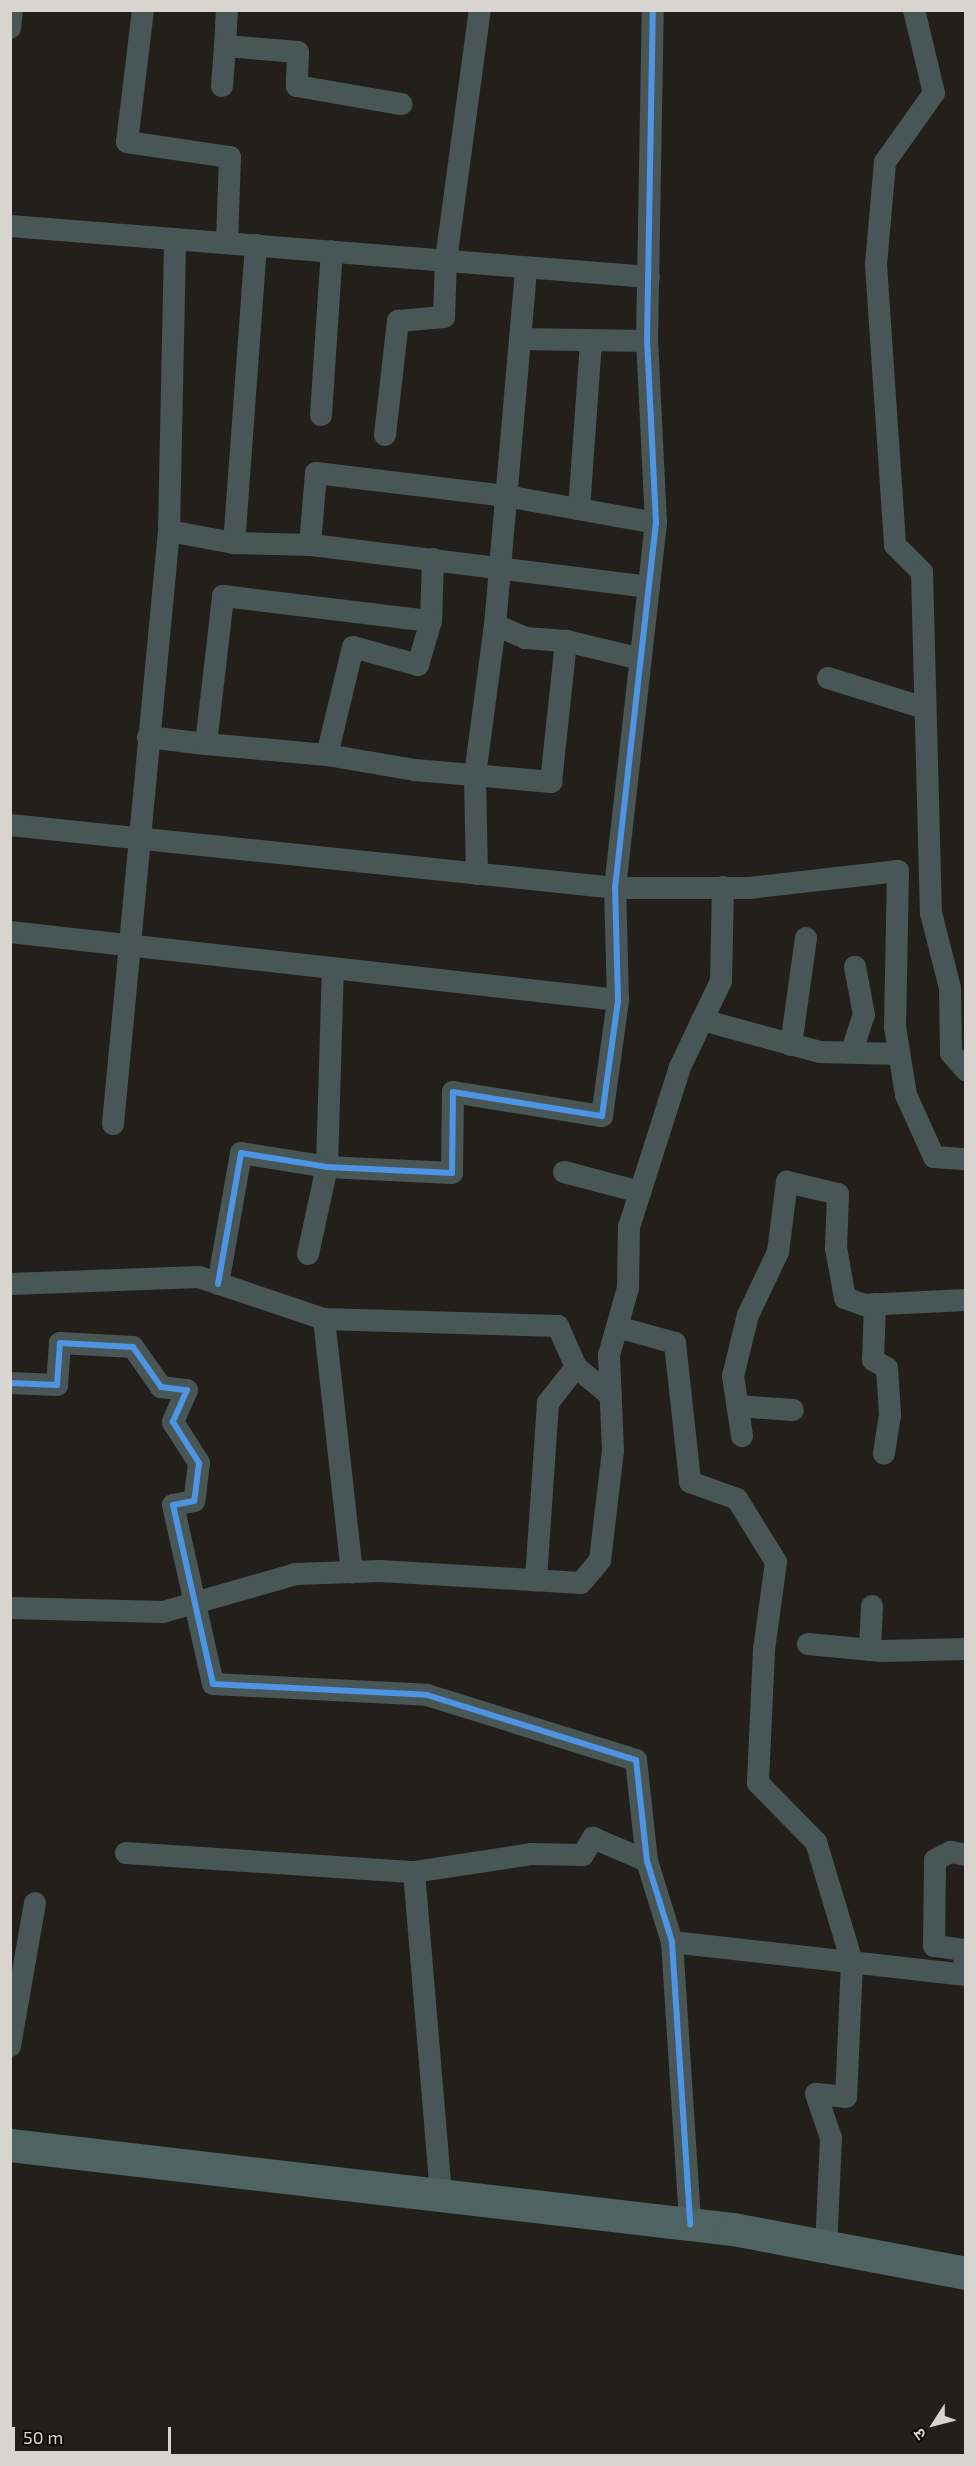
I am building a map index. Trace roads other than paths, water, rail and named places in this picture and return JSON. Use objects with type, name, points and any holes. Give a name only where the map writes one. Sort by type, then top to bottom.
[{"type":"main road","points":[[10,2145],[690,2224],[966,2273]]},
{"type":"street","points":[[10,27],[12,10]]},
{"type":"street","points":[[143,10],[127,142],[230,157],[227,243]]},
{"type":"street","points":[[222,86],[227,10]]},
{"type":"street","points":[[385,435],[398,321],[444,317],[446,260],[480,10]]},
{"type":"street","points":[[218,1284],[241,1153],[327,1167],[452,1173],[453,1092],[602,1116],[618,1000],[615,888],[656,523],[647,341],[653,10]]},
{"type":"street","points":[[914,10],[934,93],[885,162],[876,265],[895,545],[922,572],[931,913],[950,988],[951,1053],[966,1070]]},
{"type":"street","points":[[225,46],[298,52],[297,86],[401,104]]},
{"type":"street","points":[[10,226],[446,260],[526,271],[649,277]]},
{"type":"street","points":[[113,1124],[138,839],[169,531],[175,239]]},
{"type":"street","points":[[234,543],[255,245]]},
{"type":"street","points":[[321,415],[332,251]]},
{"type":"street","points":[[477,874],[476,775],[495,625],[526,271]]},
{"type":"street","points":[[520,339],[647,341]]},
{"type":"street","points":[[579,509],[591,341]]},
{"type":"street","points":[[310,544],[316,473],[506,496],[656,523]]},
{"type":"street","points":[[169,531],[234,543],[310,544],[649,587]]},
{"type":"street","points":[[327,754],[353,647],[418,665],[431,621],[433,559]]},
{"type":"street","points":[[206,744],[223,596],[431,621]]},
{"type":"street","points":[[495,625],[525,638],[566,641],[640,659]]},
{"type":"street","points":[[148,737],[327,754],[476,775],[551,782],[566,641]]},
{"type":"street","points":[[828,678],[925,708]]},
{"type":"street","points":[[10,825],[615,888],[723,887],[898,872],[895,1027],[906,1095],[934,1156],[966,1159]]},
{"type":"street","points":[[10,1608],[163,1612],[296,1574],[352,1572],[581,1583],[600,1560],[613,1451],[609,1355],[628,1288],[629,1227],[680,1067],[721,981],[723,887]]},
{"type":"street","points":[[10,932],[618,1000]]},
{"type":"street","points":[[791,1044],[806,938]]},
{"type":"street","points":[[852,1051],[864,1016],[855,967]]},
{"type":"street","points":[[308,1254],[327,1167],[333,968]]},
{"type":"street","points":[[702,1020],[791,1044],[899,1054]]},
{"type":"street","points":[[564,1172],[640,1192]]},
{"type":"street","points":[[742,1436],[733,1376],[748,1314],[778,1252],[787,1182],[838,1194],[836,1248],[845,1298],[874,1304],[966,1300]]},
{"type":"street","points":[[10,1284],[200,1277],[324,1319],[558,1326],[576,1367],[611,1396]]},
{"type":"street","points":[[874,1304],[873,1360],[887,1368],[890,1415],[884,1454]]},
{"type":"street","points":[[324,1319],[352,1572]]},
{"type":"street","points":[[618,1327],[675,1343],[690,1482],[737,1499],[776,1562],[764,1650],[758,1783],[816,1842],[852,1962],[846,2097],[816,2094],[831,2138],[826,2249]]},
{"type":"street","points":[[10,1383],[57,1384],[60,1343],[133,1347],[161,1387],[187,1390],[173,1422],[199,1463],[198,1473],[194,1501],[173,1504],[213,1683],[427,1695],[636,1760],[647,1861],[672,1942],[690,2224]]},
{"type":"street","points":[[536,1581],[548,1403],[576,1367]]},
{"type":"street","points":[[738,1406],[793,1410]]},
{"type":"street","points":[[870,1650],[872,1606]]},
{"type":"street","points":[[808,1644],[870,1650],[966,1649]]},
{"type":"street","points":[[126,1852],[414,1872],[531,1854],[583,1855],[593,1838],[647,1861]]},
{"type":"street","points":[[672,1942],[965,1975],[964,1950],[934,1946],[934,1935],[935,1860],[951,1852],[966,1855]]},
{"type":"street","points":[[414,1872],[441,2196]]},
{"type":"street","points":[[10,2046],[35,1903]]}]
